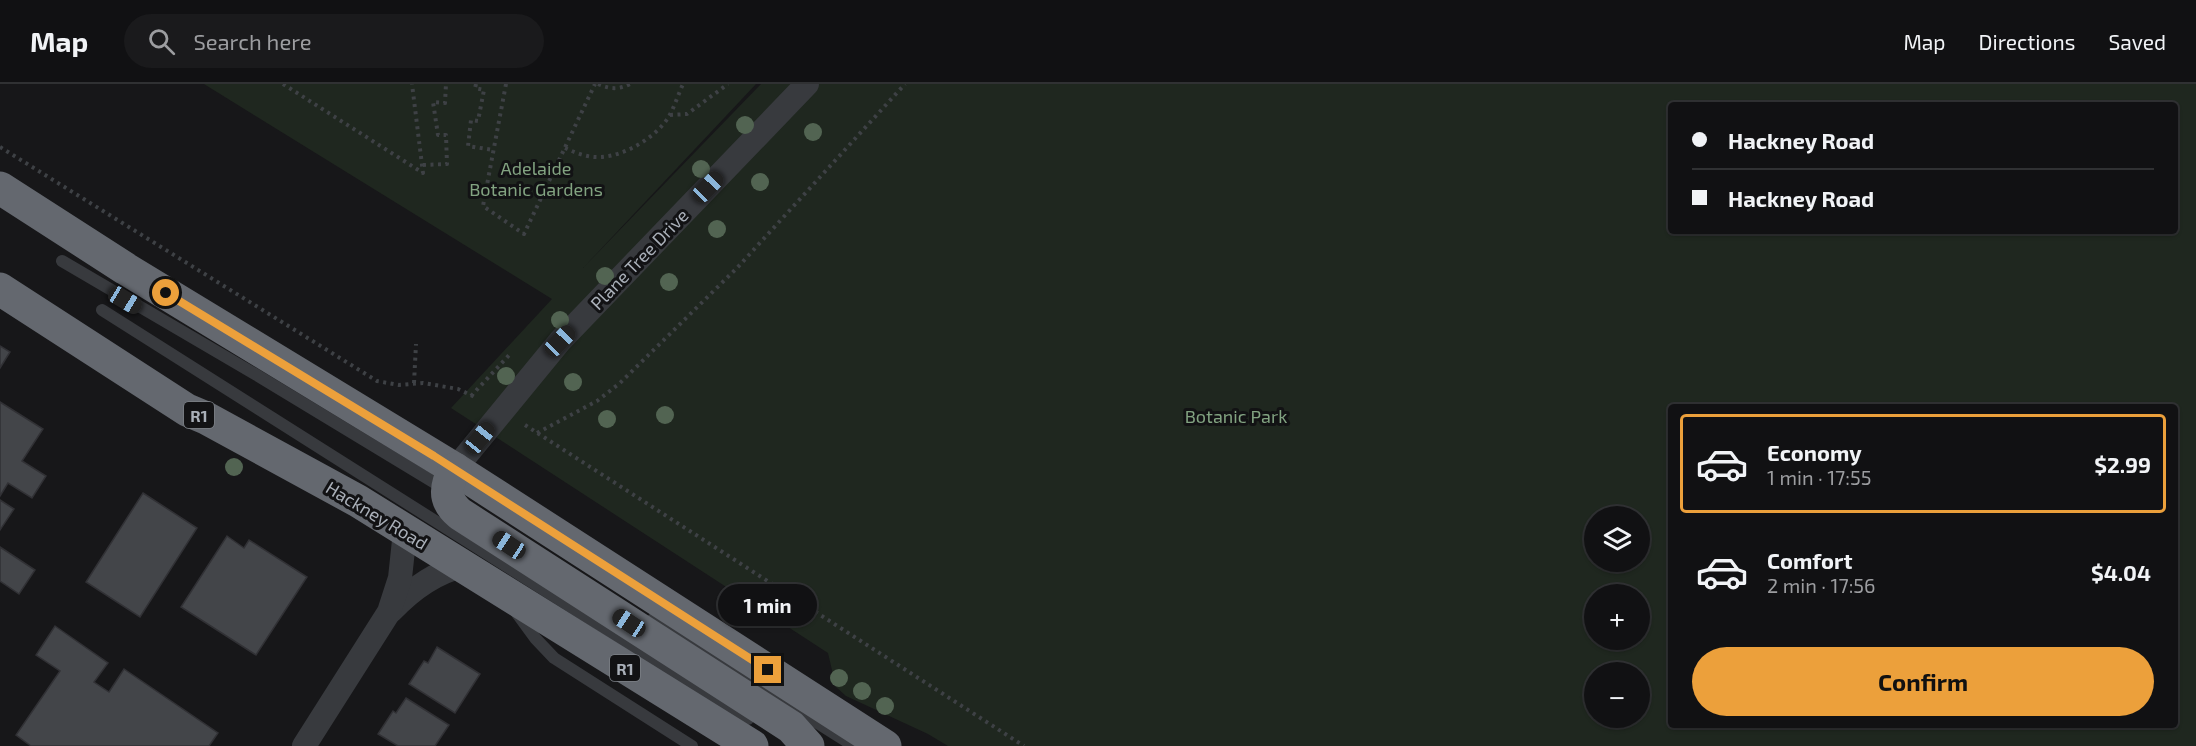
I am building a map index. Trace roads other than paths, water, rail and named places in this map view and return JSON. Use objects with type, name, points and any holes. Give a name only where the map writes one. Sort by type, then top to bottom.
[{"type":"highway","points":[[0,188],[176,300],[456,487],[885,746]]},
{"type":"highway","name":"Hackney Road","points":[[0,289],[187,410],[206,418],[358,501],[499,589],[753,734]]},
{"type":"highway","points":[[456,487],[448,501],[460,514],[783,722],[808,746]]},
{"type":"street","name":"Plane Tree Drive","points":[[456,487],[502,411],[560,341],[807,84]]},
{"type":"street","points":[[304,746],[389,612],[400,578],[405,531]]},
{"type":"street","points":[[389,612],[432,577],[462,566]]},
{"type":"lane","points":[[62,261],[255,374],[456,487]]},
{"type":"lane","points":[[102,310],[753,734]]},
{"type":"lane","points":[[499,589],[535,638],[554,658],[692,746]]},
{"type":"lane","points":[[645,613],[854,746]]},
{"type":"park label","name":"Adelaide Botanic Gardens","points":[[536,178]]},
{"type":"park label","name":"Botanic Park","points":[[1236,416]]}]
